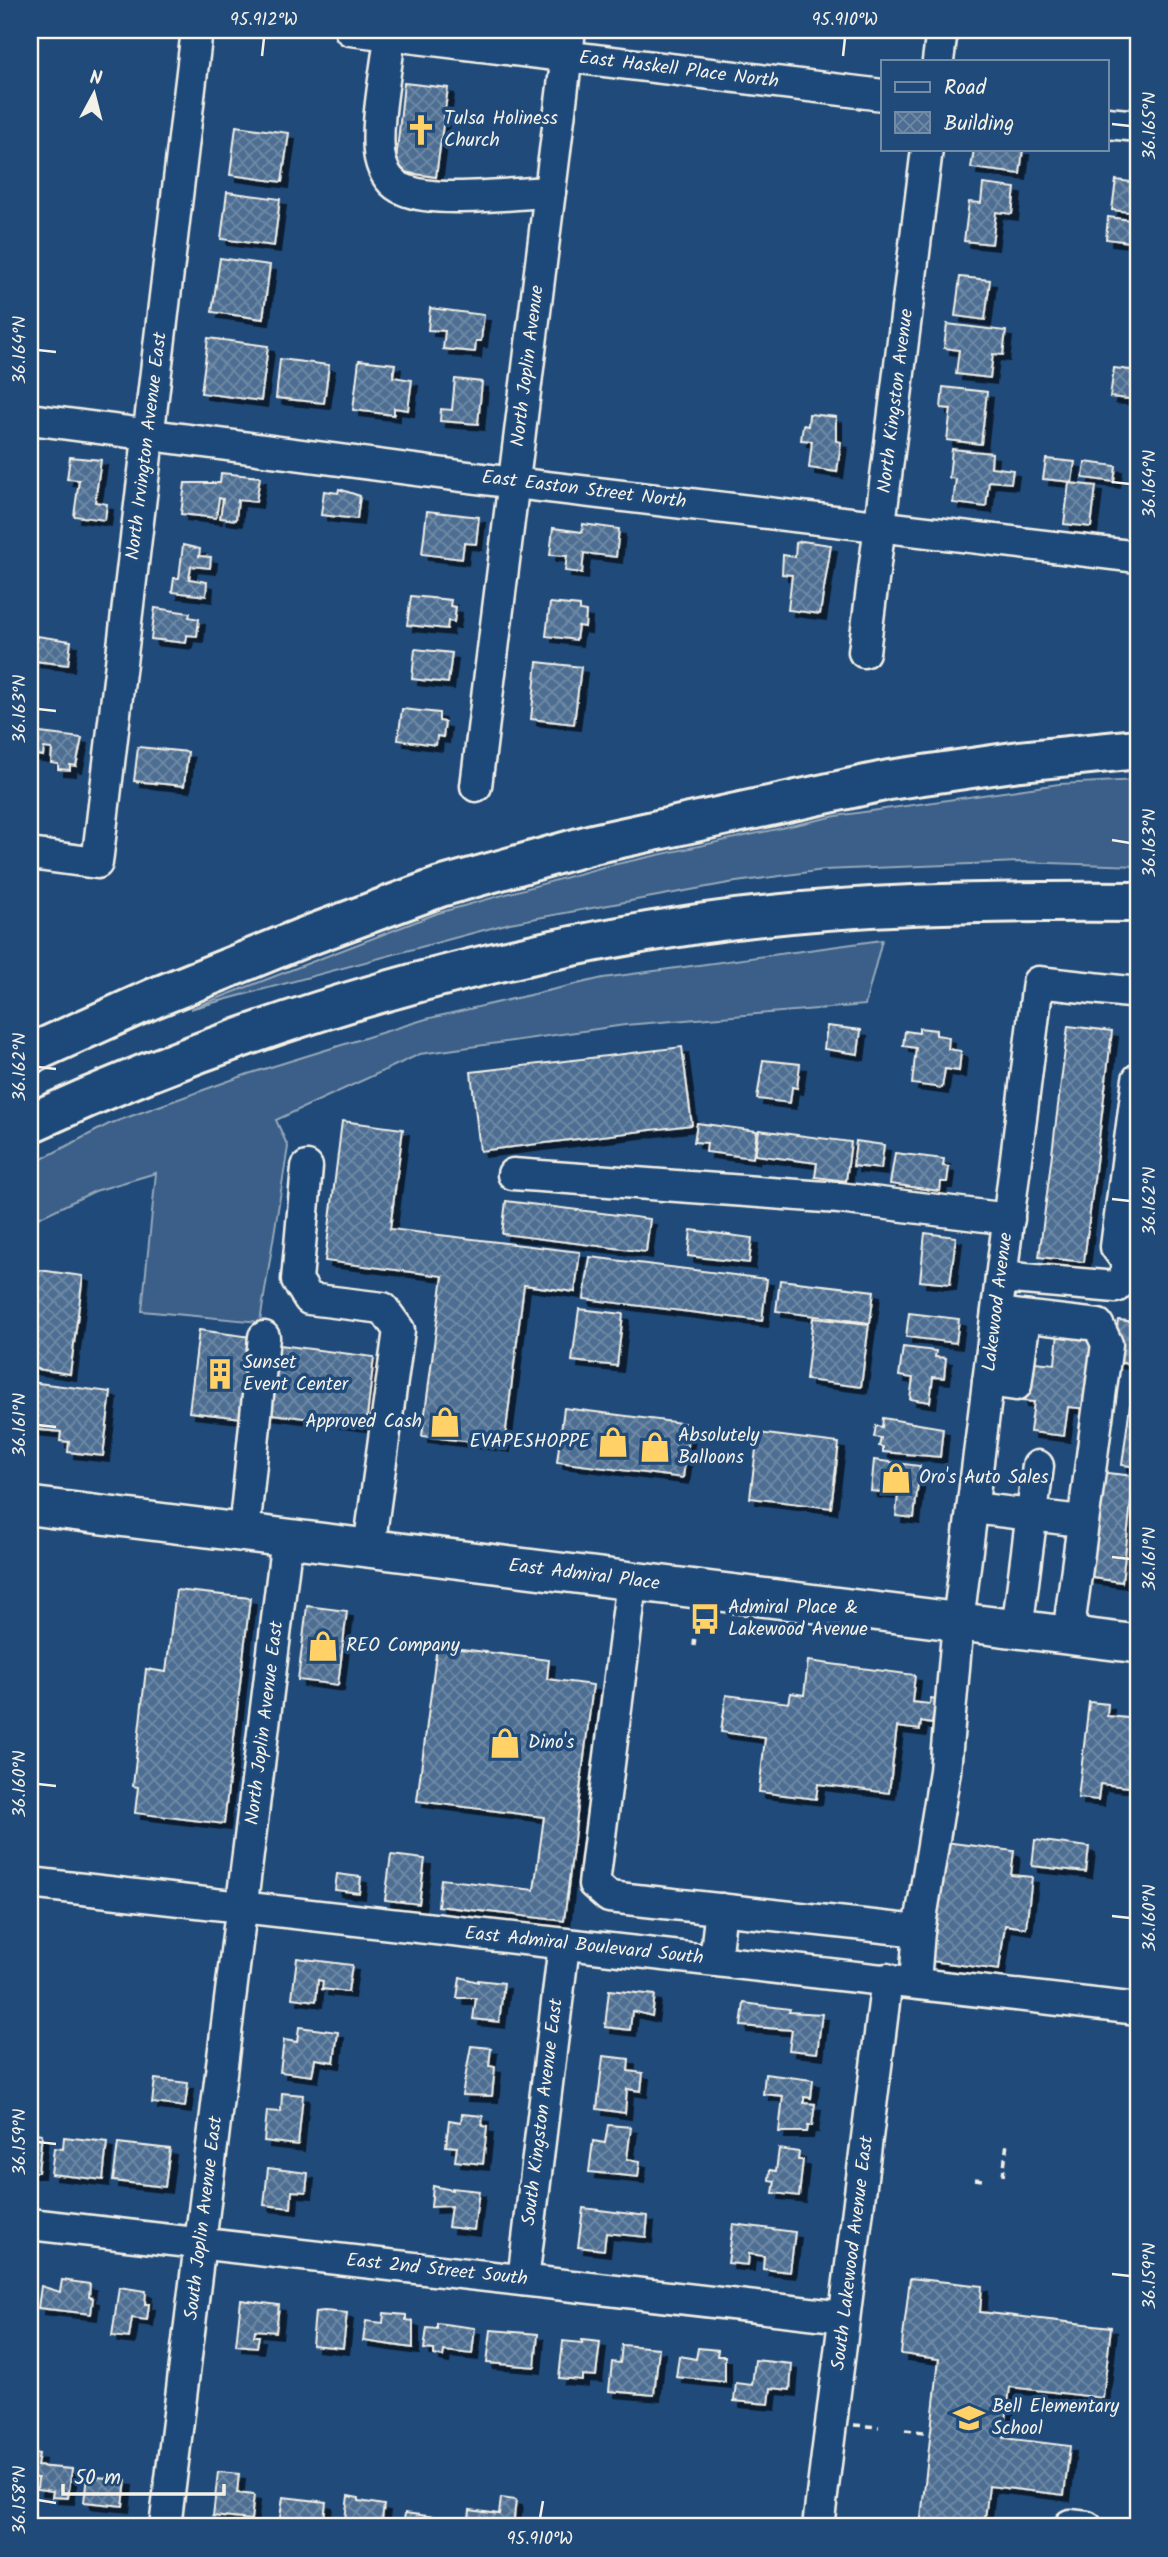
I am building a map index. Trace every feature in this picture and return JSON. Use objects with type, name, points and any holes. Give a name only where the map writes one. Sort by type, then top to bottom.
[{"type":"highway","points":[[30,1054],[154,998],[302,938],[440,887],[580,848],[743,809],[889,780],[1138,749]]},
{"type":"highway","points":[[30,1123],[99,1091],[256,1032],[384,991],[563,948],[699,924],[861,909],[985,901],[1138,902]]},
{"type":"main road","name":"East Admiral Place","points":[[30,1506],[1138,1644]]},
{"type":"street","name":"North Irvington Avenue East","points":[[30,854],[97,863],[197,30]]},
{"type":"street","name":"East Haskell Place North","points":[[350,30],[390,35],[568,43],[881,95]]},
{"type":"street","points":[[938,60],[942,30]]},
{"type":"street","points":[[390,35],[379,140],[380,158],[386,176],[404,190],[431,196],[550,192]]},
{"type":"street","name":"North Joplin Avenue","points":[[476,786],[568,43]]},
{"type":"street","points":[[1108,123],[1138,126]]},
{"type":"street","name":"North Kingston Avenue","points":[[864,652],[927,150]]},
{"type":"street","name":"East Easton Street North","points":[[30,419],[514,483],[1138,557]]},
{"type":"street","name":"Lakewood Avenue","points":[[938,1813],[988,1381],[1011,1315],[1001,1277],[1038,982],[1138,993]]},
{"type":"street","points":[[1001,1277],[1116,1287],[1125,1279],[1133,1257],[1116,1247],[1138,1079]]},
{"type":"street","points":[[307,1167],[297,1280],[309,1299],[383,1308],[399,1330],[369,1548]]},
{"type":"street","points":[[513,1174],[839,1198],[1009,1219]]},
{"type":"street","points":[[1011,1315],[1098,1325],[1107,1344],[1081,1521],[1068,1635]]},
{"type":"street","points":[[244,1532],[264,1337]]},
{"type":"street","points":[[1017,1630],[1038,1466]]},
{"type":"street","points":[[972,1508],[1081,1521]]},
{"type":"street","name":"North Joplin Avenue East","points":[[243,1908],[287,1538]]},
{"type":"street","points":[[632,1581],[594,1884],[609,1897],[919,1931]]},
{"type":"street","name":"South Lakewood Avenue East","points":[[818,2527],[844,2317],[901,1980],[919,1931],[938,1813]]},
{"type":"street","name":"East Admiral Boulevard South","points":[[30,1883],[1138,2009]]},
{"type":"street","name":"South Joplin Avenue East","points":[[165,2527],[243,1908]]},
{"type":"street","points":[[715,1960],[721,1909]]},
{"type":"street","name":"South Kingston Avenue East","points":[[523,2280],[564,1945]]},
{"type":"street","name":"East 2nd Street South","points":[[30,2224],[844,2317]]},
{"type":"path","points":[[1003,2176],[1007,2142]]},
{"type":"path","points":[[975,2179],[982,2180]]},
{"type":"path","points":[[905,2430],[925,2432]]},
{"type":"shaded area","points":[[1138,780],[1138,866],[1019,862],[824,870],[729,883],[510,923],[190,1009],[438,913],[603,867],[836,816],[1059,784]]},
{"type":"shaded area","points":[[882,940],[865,1005],[625,1025],[420,1054],[276,1120],[288,1147],[260,1322],[142,1311],[156,1173],[95,1191],[30,1222],[30,1165],[109,1124],[248,1074],[426,1019],[603,978]]},
{"type":"building","name":"Tulsa Holiness Church","points":[[404,83],[448,88],[436,177],[395,171]]},
{"type":"building","points":[[236,126],[289,133],[282,182],[230,175]]},
{"type":"building","points":[[974,150],[1023,150],[1020,174],[971,168]]},
{"type":"building","points":[[1116,180],[1138,183],[1138,213],[1112,210]]},
{"type":"building","points":[[983,184],[1015,188],[1012,214],[996,212],[992,244],[964,241],[969,202],[981,203]]},
{"type":"building","points":[[227,192],[280,199],[274,246],[221,239]]},
{"type":"building","points":[[1108,217],[1138,221],[1138,243],[1106,239]]},
{"type":"building","points":[[220,258],[270,265],[263,319],[212,312]]},
{"type":"building","points":[[960,277],[990,280],[985,320],[955,316]]},
{"type":"building","points":[[430,308],[484,315],[481,341],[476,341],[475,352],[443,349],[445,331],[428,330]]},
{"type":"building","points":[[947,324],[1006,331],[1003,355],[993,354],[990,378],[956,374],[959,350],[944,348]]},
{"type":"building","points":[[208,338],[268,346],[261,401],[201,393]]},
{"type":"building","points":[[280,359],[329,365],[324,403],[276,398]]},
{"type":"building","points":[[359,360],[395,364],[393,377],[412,380],[408,410],[394,408],[394,415],[353,410]]},
{"type":"building","points":[[1114,368],[1138,371],[1138,400],[1110,397]]},
{"type":"building","points":[[455,379],[482,382],[478,424],[440,421],[441,409],[452,410]]},
{"type":"building","points":[[943,387],[987,392],[981,444],[947,440],[951,409],[941,408]]},
{"type":"building","points":[[809,414],[836,417],[836,441],[841,442],[837,472],[809,468],[812,441],[801,440],[803,425],[808,426]]},
{"type":"building","points":[[952,449],[992,453],[991,467],[1013,470],[1011,483],[989,481],[986,507],[953,503],[956,479],[949,478]]},
{"type":"building","points":[[70,457],[101,460],[95,502],[107,504],[105,520],[74,516],[79,480],[67,479]]},
{"type":"building","points":[[1046,459],[1075,462],[1072,482],[1043,479]]},
{"type":"building","points":[[1085,462],[1116,466],[1114,482],[1083,478]]},
{"type":"building","points":[[221,473],[260,477],[256,502],[238,500],[236,520],[220,518],[223,499],[219,498],[216,518],[181,514],[185,483],[220,483]]},
{"type":"building","points":[[1069,483],[1096,486],[1091,527],[1064,524]]},
{"type":"building","points":[[339,489],[360,496],[357,519],[321,515],[324,491],[338,493]]},
{"type":"building","points":[[427,511],[479,517],[476,544],[464,543],[462,559],[422,554]]},
{"type":"building","points":[[583,524],[619,529],[616,557],[584,553],[582,573],[565,571],[567,556],[550,555],[553,528],[582,532]]},
{"type":"building","points":[[802,541],[831,545],[820,614],[788,610],[792,575],[782,574],[783,555],[795,557],[796,543]]},
{"type":"building","points":[[183,545],[200,549],[199,556],[211,557],[210,568],[191,566],[189,579],[207,582],[206,596],[172,592],[174,578],[179,578]]},
{"type":"building","points":[[411,596],[451,600],[450,606],[456,607],[454,622],[448,621],[447,629],[407,625]]},
{"type":"building","points":[[550,603],[580,606],[580,611],[586,612],[585,627],[578,626],[576,640],[546,636]]},
{"type":"building","points":[[155,608],[190,613],[189,617],[199,619],[197,636],[187,635],[186,643],[151,639]]},
{"type":"building","points":[[37,636],[71,641],[68,665],[34,661]]},
{"type":"building","points":[[415,649],[452,653],[448,683],[412,679]]},
{"type":"building","points":[[537,662],[581,667],[574,724],[531,719]]},
{"type":"building","points":[[402,709],[439,713],[439,721],[445,722],[443,737],[437,736],[436,745],[398,740]]},
{"type":"building","points":[[32,732],[82,738],[76,766],[70,765],[70,770],[58,769],[58,764],[51,763],[52,749],[44,748],[43,756],[30,754]]},
{"type":"building","points":[[138,747],[188,752],[184,786],[134,781]]},
{"type":"building","points":[[827,1026],[861,1030],[858,1054],[824,1049]]},
{"type":"building","points":[[1068,1026],[1112,1031],[1084,1262],[1039,1257]]},
{"type":"building","points":[[919,1028],[936,1030],[936,1035],[949,1037],[948,1049],[961,1051],[959,1071],[945,1069],[942,1088],[912,1084],[916,1048],[903,1046],[905,1031],[919,1033]]},
{"type":"building","points":[[682,1047],[692,1125],[480,1151],[471,1072]]},
{"type":"building","points":[[763,1060],[800,1064],[797,1088],[792,1087],[790,1103],[757,1099]]},
{"type":"building","points":[[342,1121],[403,1129],[390,1229],[580,1252],[575,1292],[524,1285],[504,1446],[422,1436],[443,1276],[325,1261]]},
{"type":"building","points":[[697,1123],[757,1131],[753,1158],[706,1152],[707,1143],[694,1142]]},
{"type":"building","points":[[759,1130],[851,1142],[846,1181],[815,1177],[817,1163],[755,1155]]},
{"type":"building","points":[[856,1141],[884,1145],[881,1169],[853,1166]]},
{"type":"building","points":[[895,1153],[944,1159],[943,1166],[949,1167],[947,1182],[941,1182],[940,1191],[890,1184]]},
{"type":"building","points":[[506,1201],[650,1219],[646,1252],[502,1234]]},
{"type":"building","points":[[691,1230],[752,1238],[749,1263],[688,1256]]},
{"type":"building","points":[[925,1233],[956,1237],[950,1284],[920,1281]]},
{"type":"building","points":[[590,1257],[767,1279],[762,1321],[584,1299]]},
{"type":"building","points":[[32,1269],[83,1276],[70,1374],[30,1368]]},
{"type":"building","points":[[780,1280],[874,1291],[870,1323],[776,1311]]},
{"type":"building","points":[[579,1309],[623,1314],[617,1366],[572,1361]]},
{"type":"building","points":[[909,1313],[959,1319],[956,1343],[906,1337]]},
{"type":"building","points":[[813,1318],[869,1324],[861,1387],[806,1380]]},
{"type":"building","points":[[1118,1320],[1138,1322],[1138,1365],[1113,1362]]},
{"type":"building","name":"Sunset Event Center","points":[[199,1330],[252,1337],[242,1418],[189,1412]]},
{"type":"building","points":[[1058,1333],[1097,1338],[1088,1409],[1068,1407],[1064,1436],[1030,1432],[1034,1402],[1021,1401],[1025,1361],[1055,1364]]},
{"type":"building","points":[[272,1344],[374,1357],[366,1426],[264,1413]]},
{"type":"building","points":[[903,1347],[936,1351],[935,1357],[946,1358],[944,1378],[933,1377],[930,1402],[910,1399],[913,1378],[899,1376]]},
{"type":"building","points":[[30,1382],[111,1392],[103,1456],[68,1452],[69,1442],[60,1441],[61,1432],[30,1429]]},
{"type":"building","points":[[1130,1405],[1138,1406],[1138,1467],[1122,1465]]},
{"type":"building","points":[[564,1408],[690,1424],[683,1478],[557,1462]]},
{"type":"building","points":[[883,1418],[943,1428],[940,1457],[883,1452],[883,1447],[879,1446],[881,1438],[874,1437],[876,1426],[882,1427]]},
{"type":"building","points":[[758,1433],[839,1443],[831,1508],[750,1498]]},
{"type":"building","name":"Oro's Auto Sales","points":[[874,1460],[920,1466],[914,1518],[896,1516],[898,1494],[871,1491]]},
{"type":"building","points":[[1098,1472],[1134,1476],[1122,1582],[1085,1577]]},
{"type":"building","points":[[176,1590],[250,1598],[224,1824],[135,1813],[138,1787],[133,1786],[146,1669],[166,1672]]},
{"type":"building","name":"REO Company","points":[[307,1606],[347,1611],[338,1685],[298,1680]]},
{"type":"building","name":"Dino's","points":[[437,1646],[549,1660],[547,1679],[593,1685],[564,1921],[438,1906],[441,1879],[534,1890],[544,1817],[417,1801]]},
{"type":"building","points":[[808,1661],[915,1675],[912,1702],[930,1704],[931,1698],[947,1700],[944,1718],[933,1717],[932,1724],[921,1722],[920,1730],[897,1727],[889,1793],[818,1784],[816,1799],[759,1792],[765,1738],[721,1732],[726,1695],[789,1703],[791,1693],[804,1695]]},
{"type":"building","points":[[1089,1702],[1108,1704],[1107,1716],[1138,1719],[1138,1788],[1100,1784],[1098,1800],[1078,1798]]},
{"type":"building","points":[[1035,1840],[1089,1847],[1086,1872],[1032,1866]]},
{"type":"building","points":[[945,1842],[1014,1851],[1011,1875],[1032,1877],[1026,1928],[1005,1925],[999,1970],[930,1961]]},
{"type":"building","points":[[391,1855],[425,1859],[419,1904],[385,1900]]},
{"type":"building","points":[[337,1874],[361,1877],[359,1893],[335,1890]]},
{"type":"building","points":[[297,1958],[352,1965],[348,1992],[322,1989],[323,1981],[318,1980],[316,2001],[292,1998]]},
{"type":"building","points":[[460,1977],[478,1982],[504,1983],[499,2022],[473,2019],[476,1998],[457,1998]]},
{"type":"building","points":[[609,1990],[655,1995],[652,2016],[632,2011],[630,2030],[605,2027]]},
{"type":"building","points":[[744,2003],[790,2009],[789,2012],[822,2014],[817,2053],[789,2050],[792,2030],[741,2026]]},
{"type":"building","points":[[299,2027],[338,2032],[334,2062],[315,2059],[312,2076],[280,2072],[284,2040],[297,2042]]},
{"type":"building","points":[[471,2046],[491,2048],[489,2066],[495,2067],[492,2096],[462,2095]]},
{"type":"building","points":[[603,2056],[629,2059],[628,2071],[643,2073],[641,2091],[627,2089],[625,2113],[597,2109]]},
{"type":"building","points":[[765,2074],[813,2080],[811,2098],[804,2097],[804,2103],[815,2104],[812,2126],[808,2126],[807,2132],[779,2132],[783,2096],[763,2094]]},
{"type":"building","points":[[155,2079],[188,2083],[185,2107],[152,2103]]},
{"type":"building","points":[[282,2093],[303,2095],[298,2145],[264,2141],[267,2111],[281,2112]]},
{"type":"building","points":[[462,2114],[483,2116],[482,2126],[487,2127],[483,2164],[455,2161],[457,2147],[446,2146],[449,2120],[461,2122]]},
{"type":"building","points":[[608,2125],[631,2127],[627,2159],[640,2161],[638,2177],[589,2172],[593,2141],[605,2143]]},
{"type":"building","points":[[30,2132],[42,2134],[38,2172],[30,2172]]},
{"type":"building","points":[[64,2137],[107,2142],[103,2180],[51,2174],[54,2148],[63,2149]]},
{"type":"building","points":[[118,2143],[170,2149],[165,2187],[113,2181]]},
{"type":"building","points":[[779,2149],[799,2152],[798,2160],[803,2160],[799,2196],[773,2193],[775,2181],[769,2180],[770,2170],[776,2171]]},
{"type":"building","points":[[268,2168],[308,2173],[306,2192],[292,2191],[291,2208],[264,2205]]},
{"type":"building","points":[[433,2186],[479,2191],[474,2230],[448,2227],[451,2206],[431,2207]]},
{"type":"building","points":[[583,2208],[648,2216],[646,2237],[606,2233],[604,2250],[578,2247]]},
{"type":"building","points":[[733,2224],[795,2232],[790,2272],[763,2269],[764,2256],[749,2254],[748,2265],[728,2263]]},
{"type":"building","name":"Bell Elementary School","points":[[910,2278],[982,2286],[980,2312],[1111,2327],[1103,2398],[1010,2387],[1004,2438],[1070,2446],[1064,2495],[989,2486],[984,2527],[920,2527],[939,2359],[901,2354]]},
{"type":"building","points":[[62,2280],[90,2284],[89,2297],[93,2298],[91,2314],[38,2308],[41,2286],[60,2292]]},
{"type":"building","points":[[119,2287],[146,2291],[145,2304],[149,2304],[147,2320],[132,2318],[129,2338],[112,2336]]},
{"type":"building","points":[[241,2300],[279,2305],[276,2332],[255,2330],[254,2336],[259,2336],[257,2347],[236,2345]]},
{"type":"building","points":[[315,2312],[347,2313],[343,2348],[312,2345]]},
{"type":"building","points":[[384,2313],[406,2315],[406,2320],[413,2321],[413,2348],[363,2341],[366,2321],[383,2323]]},
{"type":"building","points":[[437,2323],[475,2328],[472,2354],[444,2351],[443,2357],[434,2355],[434,2350],[424,2349],[427,2328],[437,2329]]},
{"type":"building","points":[[491,2330],[538,2334],[535,2367],[487,2363]]},
{"type":"building","points":[[582,2340],[600,2342],[596,2376],[582,2375],[582,2380],[559,2378],[563,2341],[582,2343]]},
{"type":"building","points":[[622,2345],[659,2348],[654,2395],[609,2391],[612,2362],[620,2363]]},
{"type":"building","points":[[698,2348],[718,2350],[717,2356],[725,2356],[725,2382],[676,2377],[679,2356],[696,2359]]},
{"type":"building","points":[[755,2360],[792,2364],[790,2390],[771,2388],[769,2404],[734,2401],[736,2383],[752,2385]]},
{"type":"building","points":[[30,2453],[39,2454],[37,2466],[72,2469],[68,2498],[52,2497],[53,2491],[37,2489],[38,2478],[30,2477]]},
{"type":"building","points":[[218,2472],[239,2474],[237,2493],[254,2495],[251,2520],[213,2516]]},
{"type":"building","points":[[87,2476],[126,2480],[123,2506],[84,2502]]},
{"type":"building","points":[[348,2496],[359,2498],[359,2501],[384,2505],[381,2527],[344,2527]]},
{"type":"building","points":[[283,2497],[326,2502],[323,2527],[279,2525]]},
{"type":"building","points":[[501,2498],[516,2500],[513,2527],[468,2527],[470,2510],[499,2514]]},
{"type":"building","points":[[405,2513],[451,2519],[450,2527],[403,2527]]},
{"type":"building","points":[[666,2520],[705,2525],[705,2527],[665,2527]]},
{"type":"building","points":[[595,2522],[641,2527],[594,2527]]},
{"type":"place","name":"Tulsa Holiness Church","points":[[421,130]]},
{"type":"place","name":"Sunset Event Center","points":[[220,1374]]},
{"type":"place","name":"Approved Cash","points":[[445,1422]]},
{"type":"place","name":"EVAPESHOPPE","points":[[613,1442]]},
{"type":"place","name":"Absolutely Balloons","points":[[655,1447]]},
{"type":"place","name":"Oro's Auto Sales","points":[[896,1478]]},
{"type":"place","name":"Admiral Place & Lakewood Avenue","points":[[705,1619]]},
{"type":"place","name":"REO Company","points":[[323,1646]]},
{"type":"place","name":"Dino's","points":[[505,1743]]},
{"type":"place","name":"Bell Elementary School","points":[[969,2418]]}]
